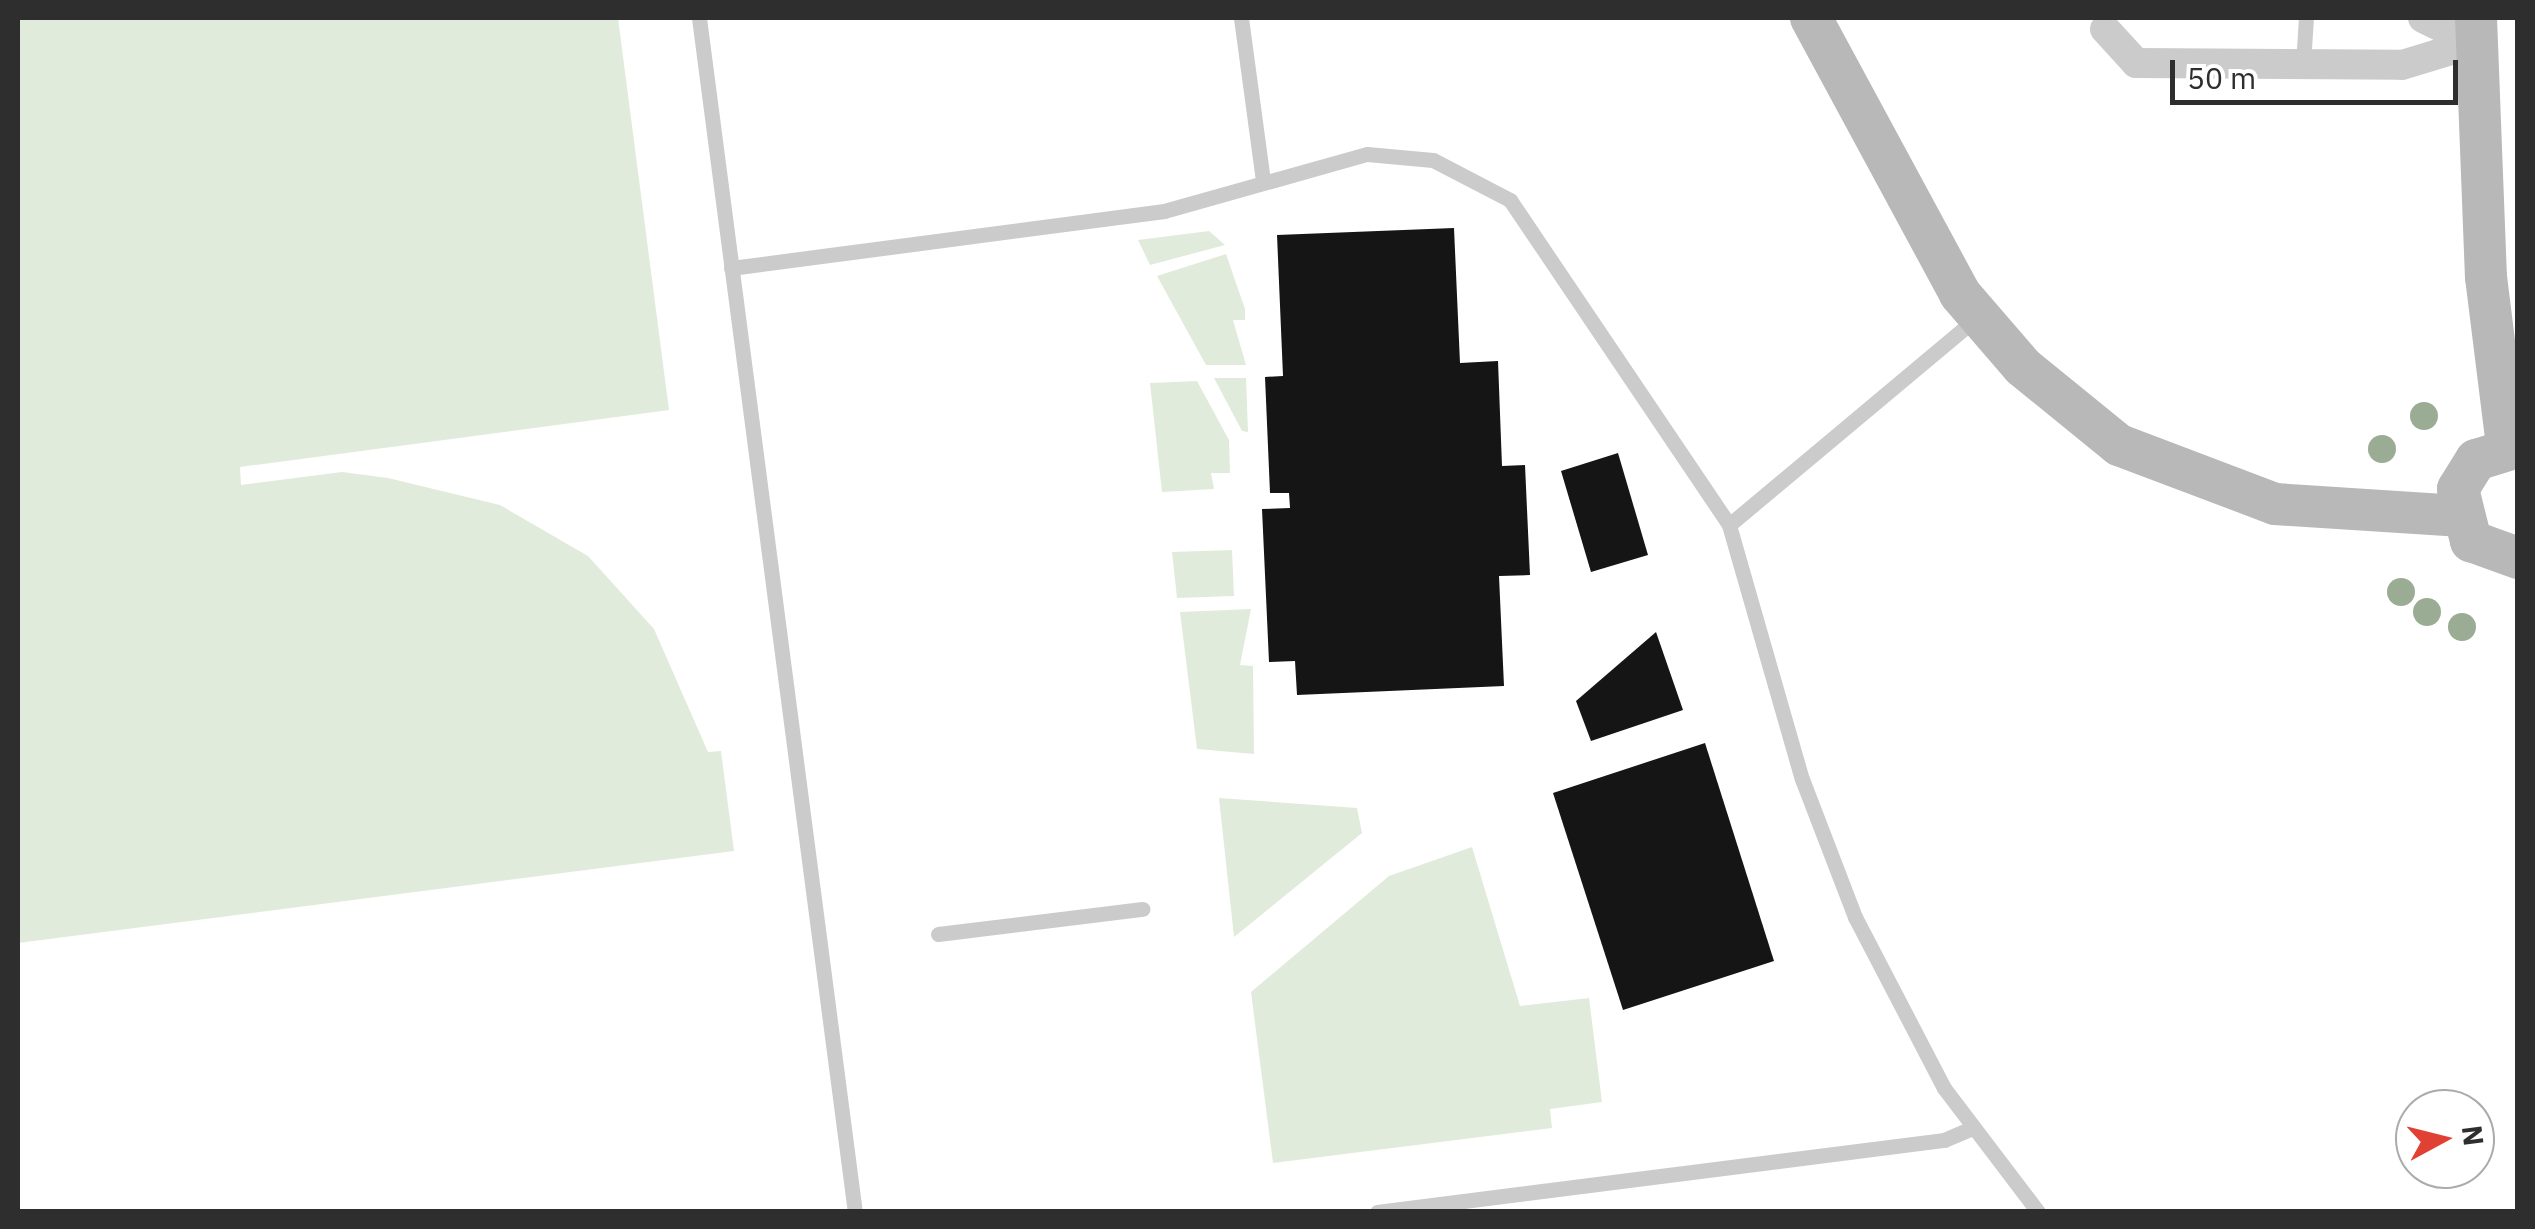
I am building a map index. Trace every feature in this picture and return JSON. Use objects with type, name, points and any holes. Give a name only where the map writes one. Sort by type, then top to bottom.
[{"type":"street","points":[[1811,18],[1913,222],[1977,318],[2076,412],[2169,471],[2332,514],[2459,516]]},
{"type":"street","points":[[2423,18],[2475,30]]},
{"type":"street","points":[[2111,21],[2136,63],[2402,65],[2475,30]]},
{"type":"street","points":[[2475,30],[2512,447],[2465,473],[2459,516],[2486,552],[2518,558]]},
{"type":"lane","points":[[699,18],[854,1212]]},
{"type":"lane","points":[[1241,18],[1263,180]]},
{"type":"lane","points":[[2303,64],[2306,18]]},
{"type":"lane","points":[[731,268],[1164,211],[1263,180],[1395,154],[1460,170],[1510,200],[1729,525],[1796,761],[1855,918],[1972,1128],[2038,1212]]},
{"type":"lane","points":[[1729,525],[1977,318]]},
{"type":"lane","points":[[938,934],[1142,909]]},
{"type":"lane","points":[[1377,1212],[1944,1140],[1972,1128]]},
{"type":"green space","points":[[18,18],[618,18],[669,410],[240,467],[241,485],[342,472],[388,478],[500,505],[588,556],[654,629],[708,752],[721,751],[734,851],[18,943]]},
{"type":"green space","points":[[1209,231],[1225,245],[1150,265],[1138,240]]},
{"type":"green space","points":[[1226,254],[1245,309],[1245,320],[1233,320],[1246,365],[1206,365],[1157,276]]},
{"type":"green space","points":[[1214,378],[1246,378],[1248,432],[1242,431]]},
{"type":"green space","points":[[1197,381],[1229,440],[1230,473],[1211,473],[1214,489],[1162,492],[1150,383]]},
{"type":"green space","points":[[1232,550],[1234,596],[1177,598],[1172,552]]},
{"type":"green space","points":[[1251,609],[1240,665],[1253,666],[1254,754],[1197,749],[1180,612]]},
{"type":"green space","points":[[1219,798],[1357,808],[1362,833],[1234,937]]},
{"type":"green space","points":[[1472,847],[1520,1006],[1589,998],[1602,1102],[1550,1109],[1552,1128],[1273,1163],[1251,992],[1389,876]]},
{"type":"building","points":[[1454,228],[1460,363],[1498,361],[1502,466],[1525,465],[1530,575],[1499,576],[1504,686],[1297,695],[1295,661],[1269,662],[1262,509],[1290,508],[1289,493],[1270,493],[1265,377],[1283,376],[1277,235]]},
{"type":"building","points":[[1618,453],[1648,555],[1591,572],[1561,471]]},
{"type":"building","points":[[1656,632],[1683,710],[1591,741],[1576,701]]},
{"type":"building","points":[[1705,743],[1774,961],[1623,1010],[1553,793]]}]
